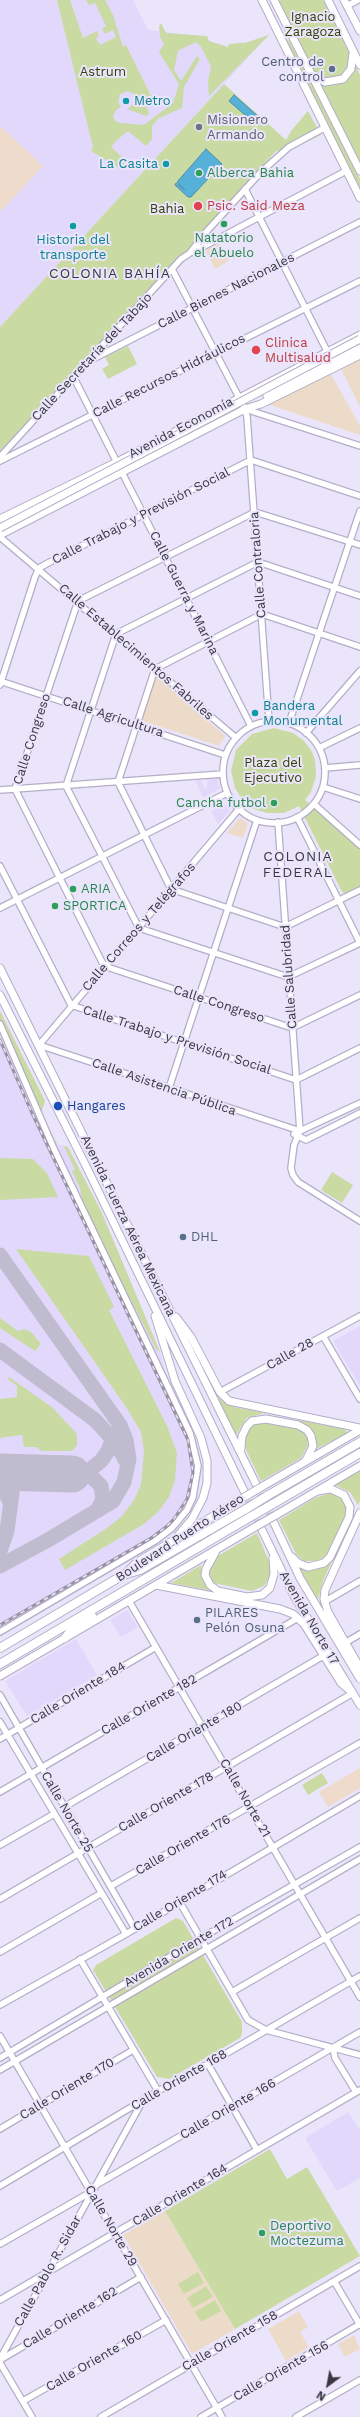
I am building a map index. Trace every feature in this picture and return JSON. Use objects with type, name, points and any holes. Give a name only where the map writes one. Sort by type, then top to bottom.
[{"type":"highway","points":[[124,1575],[140,1570],[360,1442]]},
{"type":"highway","points":[[0,1664],[360,1453]]},
{"type":"highway","name":"Boulevard Puerto Aéreo","points":[[0,1648],[124,1575]]},
{"type":"highway","points":[[65,1638],[72,1629],[93,1615],[103,1604]]},
{"type":"main road","points":[[262,0],[324,128],[360,198]]},
{"type":"main road","points":[[274,0],[360,171]]},
{"type":"main road","points":[[328,0],[360,65]]},
{"type":"main road","points":[[345,3],[360,31]]},
{"type":"main road","points":[[311,74],[325,82],[343,79],[351,69],[353,51]]},
{"type":"main road","name":"Avenida Economía","points":[[0,519],[117,462],[360,335]]},
{"type":"main road","points":[[0,527],[360,340]]},
{"type":"main road","points":[[245,409],[293,382],[360,348]]},
{"type":"main road","name":"Avenida Economía","points":[[0,536],[245,409],[261,404],[360,355]]},
{"type":"main road","points":[[0,527],[9,518],[101,473],[117,462]]},
{"type":"main road","name":"Avenida Fuerza Aérea Mexicana","points":[[0,968],[218,1409],[260,1485]]},
{"type":"main road","name":"Avenida Fuerza Aérea Mexicana","points":[[0,995],[143,1282],[244,1491]]},
{"type":"main road","points":[[143,1282],[163,1339],[171,1370],[200,1438],[207,1461],[207,1483],[203,1498],[192,1519],[175,1539]]},
{"type":"main road","points":[[165,1302],[191,1337],[220,1392],[229,1401],[238,1405],[360,1429]]},
{"type":"main road","points":[[241,1451],[242,1436],[247,1426],[252,1422],[266,1419],[298,1425],[307,1430],[311,1436],[313,1446],[306,1460]]},
{"type":"main road","name":"Boulevard Puerto Aéreo","points":[[124,1575],[136,1563],[241,1499],[260,1485],[360,1429]]},
{"type":"main road","name":"Boulevard Puerto Aéreo","points":[[0,1676],[219,1549],[258,1529],[276,1515],[360,1466]]},
{"type":"main road","points":[[286,1549],[295,1560],[304,1566],[320,1565],[330,1557],[349,1517],[350,1507],[346,1497],[338,1491],[331,1489],[317,1491]]},
{"type":"main road","points":[[360,1513],[325,1590],[324,1602],[360,1668]]},
{"type":"main road","name":"Avenida Norte 17","points":[[274,1523],[300,1578],[360,1679]]},
{"type":"main road","name":"Avenida Norte 17","points":[[258,1529],[272,1552],[294,1596],[360,1705]]},
{"type":"main road","points":[[219,1549],[206,1566],[208,1582],[218,1591],[247,1596],[262,1595],[270,1588],[274,1574],[272,1552]]},
{"type":"main road","points":[[156,1585],[280,1609],[298,1618],[341,1683],[353,1693]]},
{"type":"street","points":[[345,3],[358,0]]},
{"type":"street","name":"Calle Secretaría del Tabajo","points":[[0,457],[74,376],[91,360],[172,269],[190,253],[245,189],[283,151],[324,128]]},
{"type":"street","points":[[190,253],[346,171]]},
{"type":"street","points":[[245,189],[327,351]]},
{"type":"street","name":"Calle Bienes Nacionales","points":[[91,360],[360,222]]},
{"type":"street","points":[[172,269],[245,409],[360,446]]},
{"type":"street","name":"Calle Recursos Hidráulicos","points":[[0,461],[215,354],[305,307],[360,281]]},
{"type":"street","name":"Calle Guerra y Marina","points":[[74,376],[251,726]]},
{"type":"street","name":"Calle Contraloria","points":[[245,409],[251,460],[269,721]]},
{"type":"street","points":[[251,460],[360,496]]},
{"type":"street","name":"Calle Trabajo y Previsión Social","points":[[0,682],[40,568],[251,460]]},
{"type":"street","points":[[290,723],[360,511]]},
{"type":"street","points":[[78,602],[165,556],[255,512],[360,545]]},
{"type":"street","name":"Calle Establecimientos Fabriles","points":[[0,536],[40,568],[235,737]]},
{"type":"street","points":[[297,817],[360,943],[288,977],[139,928],[101,858],[66,786],[116,634],[258,562],[360,596]]},
{"type":"street","name":"Calle Congreso","points":[[78,602],[15,789],[60,879],[104,966],[292,1028]]},
{"type":"street","points":[[360,647],[262,614],[208,640],[155,669],[118,782],[172,889],[227,909],[285,926],[340,901],[360,890]]},
{"type":"street","points":[[306,733],[360,671]]},
{"type":"street","name":"Calle Agricultura","points":[[0,682],[46,695],[225,755]]},
{"type":"street","points":[[269,721],[290,723],[306,733],[319,748],[324,768],[322,787],[314,804],[297,817],[278,822],[257,820],[239,809],[227,793],[223,774],[225,755],[235,737],[251,726],[269,721]]},
{"type":"street","points":[[319,748],[360,728]]},
{"type":"street","points":[[324,768],[360,765]]},
{"type":"street","points":[[0,790],[223,774]]},
{"type":"street","points":[[322,787],[360,799]]},
{"type":"street","points":[[0,908],[60,879],[227,793]]},
{"type":"street","points":[[314,804],[360,845]]},
{"type":"street","name":"Calle Correos y Telégrafos","points":[[39,1045],[104,966],[139,928],[239,809]]},
{"type":"street","points":[[169,1088],[257,820]]},
{"type":"street","name":"Calle Salubridad","points":[[278,822],[296,1080],[298,1134],[292,1155],[293,1175],[298,1182],[360,1221]]},
{"type":"street","name":"Calle Trabajo y Previsión Social","points":[[0,866],[71,1005],[296,1080]]},
{"type":"street","points":[[292,1028],[360,995]]},
{"type":"street","points":[[0,1024],[51,1141],[190,1433],[198,1466],[195,1491],[190,1504],[183,1516],[169,1531],[0,1632]]},
{"type":"street","name":"Calle Asistencia Pública","points":[[39,1045],[289,1129],[306,1140],[360,1113]]},
{"type":"street","points":[[296,1080],[360,1048]]},
{"type":"street","points":[[298,1134],[360,1103]]},
{"type":"street","name":"Calle 28","points":[[220,1392],[360,1316]]},
{"type":"street","points":[[323,1336],[360,1398]]},
{"type":"street","points":[[324,1602],[360,1581]]},
{"type":"street","name":"Calle Norte 21","points":[[129,1601],[204,1727],[360,1997]]},
{"type":"street","name":"Calle Oriente 182","points":[[0,1792],[298,1618]]},
{"type":"street","points":[[346,1643],[360,1634]]},
{"type":"street","name":"Calle Oriente 184","points":[[0,1739],[156,1646]]},
{"type":"street","name":"Calle Oriente 180","points":[[64,1807],[204,1727],[323,1656]]},
{"type":"street","name":"Calle Oriente 178","points":[[0,1899],[353,1693]]},
{"type":"street","name":"Calle Norte 25","points":[[0,1695],[135,1929]]},
{"type":"street","name":"Calle Norte 25","points":[[0,1722],[78,1853],[100,1894],[126,1934]]},
{"type":"street","name":"Calle Oriente 176","points":[[111,1886],[360,1743]]},
{"type":"street","name":"Calle Oriente 174","points":[[0,2005],[135,1929],[179,1901],[360,1796]]},
{"type":"street","points":[[0,1846],[54,1814]]},
{"type":"street","name":"Avenida Oriente 172","points":[[0,2058],[201,1938],[360,1847]]},
{"type":"street","name":"Avenida Oriente 172","points":[[0,2070],[360,1859]]},
{"type":"street","points":[[0,1952],[100,1894]]},
{"type":"street","points":[[179,1901],[248,2020],[266,2030],[360,2055]]},
{"type":"street","points":[[232,1992],[360,1918]]},
{"type":"street","points":[[80,1960],[158,2091]]},
{"type":"street","name":"Calle Oriente 168","points":[[0,2186],[66,2148],[158,2091],[208,2064],[360,1976]]},
{"type":"street","name":"Calle Oriente 166","points":[[96,2185],[233,2107],[360,2032]]},
{"type":"street","name":"Calle Norte 29","points":[[0,2036],[222,2417]]},
{"type":"street","points":[[333,2048],[335,2058],[358,2091]]},
{"type":"street","name":"Calle Oriente 170","points":[[0,2129],[133,2050]]},
{"type":"street","points":[[208,2064],[257,2150]]},
{"type":"street","name":"Calle Oriente 164","points":[[0,2300],[116,2234],[358,2091]]},
{"type":"street","name":"Calle Pablo R. Sidar","points":[[0,2361],[143,2100]]},
{"type":"street","points":[[0,2244],[92,2192]]},
{"type":"street","name":"Calle Oriente 158","points":[[101,2417],[360,2266]]},
{"type":"street","name":"Calle Oriente 162","points":[[0,2361],[140,2277]]},
{"type":"street","points":[[334,2281],[360,2325]]},
{"type":"street","name":"Calle Oriente 160","points":[[23,2402],[166,2320]]},
{"type":"street","name":"Calle Oriente 156","points":[[201,2417],[360,2325]]},
{"type":"street","points":[[0,2361],[32,2417]]},
{"type":"street","points":[[296,2417],[360,2380]]},
{"type":"shaded area","points":[[0,0],[133,0],[148,30],[207,37],[209,41],[228,47],[229,44],[233,46],[239,42],[245,43],[269,35],[0,327]]},
{"type":"shaded area","points":[[0,126],[43,166],[0,212]]},
{"type":"shaded area","points":[[220,243],[229,261],[215,269],[205,250]]},
{"type":"shaded area","points":[[360,359],[360,407],[341,369]]},
{"type":"shaded area","points":[[331,374],[360,426],[360,435],[270,405],[270,403]]},
{"type":"shaded area","points":[[156,675],[225,736],[219,746],[143,721],[141,718]]},
{"type":"shaded area","points":[[217,777],[220,789],[203,797],[195,780],[200,779],[205,789],[207,788],[207,778]]},
{"type":"shaded area","points":[[225,804],[230,811],[218,824],[211,811]]},
{"type":"shaded area","points":[[240,817],[248,824],[243,838],[227,833]]},
{"type":"shaded area","points":[[0,1011],[45,1101],[41,1113],[57,1144],[68,1147],[106,1222],[160,1352],[166,1376],[197,1443],[201,1475],[195,1502],[180,1525],[171,1534],[0,1636]]},
{"type":"shaded area","points":[[360,1326],[360,1386],[333,1341]]},
{"type":"shaded area","points":[[127,1610],[138,1627],[121,1637],[110,1620]]},
{"type":"shaded area","points":[[76,1639],[97,1675],[27,1716],[5,1681]]},
{"type":"shaded area","points":[[360,1768],[360,1788],[328,1807],[319,1792]]},
{"type":"shaded area","points":[[348,2112],[360,2130],[360,2178],[337,2191],[305,2138]]},
{"type":"shaded area","points":[[165,2211],[235,2329],[192,2354],[123,2235]]},
{"type":"shaded area","points":[[299,2311],[308,2327],[300,2332],[309,2347],[286,2361],[268,2329]]},
{"type":"shaded area","points":[[354,2335],[360,2349],[345,2357],[338,2344]]},
{"type":"green space","name":"Astrum","points":[[57,0],[70,0],[83,38],[97,31],[99,36],[96,38],[100,45],[116,37],[113,30],[105,34],[102,29],[106,26],[95,3],[89,5],[86,0],[105,0],[113,15],[123,47],[126,45],[151,96],[143,100],[149,113],[146,116],[127,109],[134,104],[135,99],[133,93],[128,91],[120,94],[118,102],[121,107],[116,110],[113,117],[116,122],[121,123],[144,125],[173,103],[179,84],[159,52],[164,45],[160,36],[159,27],[161,23],[166,33],[207,36],[209,41],[228,47],[229,44],[245,43],[269,35],[209,96],[208,82],[211,66],[201,47],[196,42],[178,51],[174,70],[181,81],[197,56],[200,59],[184,87],[182,108],[159,118],[152,126],[152,139],[146,146],[128,131],[118,139],[111,147],[127,162],[121,169],[91,151],[93,147]]},
{"type":"green space","name":"Ignacio Zaragoza","points":[[278,0],[323,0],[360,75],[360,162]]},
{"type":"green space","points":[[283,37],[289,41],[310,79],[360,179],[360,191]]},
{"type":"green space","name":"Bahia","points":[[224,84],[286,140],[291,131],[308,111],[321,135],[288,151],[276,151],[193,245],[30,419],[31,421],[19,430],[21,432],[15,440],[12,438],[0,451],[0,327]]},
{"type":"green space","points":[[128,346],[137,364],[108,379],[102,369],[109,365],[105,357]]},
{"type":"green space","name":"Plaza del Ejecutivo","points":[[274,728],[293,733],[304,741],[311,750],[315,759],[316,776],[311,792],[305,800],[360,845],[360,886],[344,894],[299,806],[284,813],[267,813],[254,809],[243,801],[235,788],[231,771],[236,750],[252,734]]},
{"type":"green space","points":[[0,1011],[45,1101],[41,1113],[57,1144],[53,1145],[0,1023]]},
{"type":"green space","points":[[64,1146],[68,1147],[101,1211],[160,1352],[156,1349],[83,1206],[80,1188],[72,1171],[75,1170]]},
{"type":"green space","points":[[0,1158],[33,1159],[47,1173],[58,1197],[0,1200]]},
{"type":"green space","points":[[332,1172],[353,1185],[342,1203],[321,1190]]},
{"type":"green space","points":[[16,1249],[89,1256],[114,1307],[109,1310],[167,1426],[177,1453],[175,1480],[169,1497],[158,1512],[144,1524],[65,1570],[59,1559],[107,1528],[122,1516],[134,1500],[141,1485],[144,1451],[141,1432],[126,1407]]},
{"type":"green space","points":[[0,1318],[18,1331],[25,1329],[32,1333],[41,1344],[35,1351],[0,1328]]},
{"type":"green space","points":[[9,1377],[53,1408],[77,1434],[77,1445],[72,1451],[41,1451],[37,1447],[24,1447],[22,1435],[0,1438],[0,1399],[17,1397],[17,1386],[8,1379]]},
{"type":"green space","points":[[219,1398],[234,1407],[265,1413],[247,1418],[236,1435],[217,1399]]},
{"type":"green space","points":[[298,1420],[345,1429],[347,1433],[314,1450],[310,1428]]},
{"type":"green space","points":[[266,1421],[300,1428],[307,1435],[308,1445],[301,1458],[261,1481],[246,1450],[245,1435],[253,1425]]},
{"type":"green space","points":[[360,1471],[360,1501],[358,1505],[350,1492],[335,1485]]},
{"type":"green space","points":[[330,1493],[341,1497],[344,1500],[346,1506],[345,1516],[327,1554],[318,1561],[304,1561],[296,1554],[279,1520],[315,1498]]},
{"type":"green space","points":[[257,1533],[271,1566],[271,1574],[264,1586],[252,1591],[214,1583],[208,1575],[210,1563],[216,1557]]},
{"type":"green space","points":[[333,1559],[323,1581],[317,1603],[297,1565],[309,1570],[315,1569]]},
{"type":"green space","points":[[201,1565],[202,1579],[213,1591],[171,1583]]},
{"type":"green space","points":[[322,1773],[328,1783],[308,1795],[302,1785]]},
{"type":"green space","points":[[176,1918],[183,1921],[242,2022],[242,2034],[240,2038],[169,2079],[157,2077],[93,1970],[96,1965]]},
{"type":"green space","name":"Deportivo Moctezuma","points":[[270,2149],[287,2179],[307,2167],[360,2256],[235,2329],[165,2211]]},
{"type":"green space","points":[[198,2272],[204,2283],[184,2294],[178,2284]]},
{"type":"green space","points":[[206,2286],[213,2297],[193,2308],[187,2298]]},
{"type":"green space","points":[[215,2300],[221,2311],[201,2322],[195,2312]]},
{"type":"water","points":[[234,95],[259,117],[254,123],[229,101]]},
{"type":"water","name":"Alberca Bahia","points":[[206,149],[222,164],[191,197],[188,197],[175,185],[176,183],[185,190],[177,182]]},
{"type":"taxiway","points":[[0,1255],[120,1425],[126,1440],[129,1459],[124,1482],[113,1501],[48,1540],[0,1566]]},
{"type":"taxiway","points":[[0,1350],[95,1420],[116,1443],[126,1461]]},
{"type":"taxiway","points":[[72,1474],[88,1471],[101,1461],[108,1451],[115,1433]]},
{"type":"taxiway","points":[[0,1551],[7,1531],[13,1486],[17,1480],[23,1476],[40,1473]]},
{"type":"taxiway","points":[[75,1474],[92,1477],[101,1486],[103,1499],[97,1511]]},
{"type":"taxiway","points":[[0,1481],[10,1502]]},
{"type":"runway","points":[[0,1472],[72,1474]]},
{"type":"tunnel","points":[[256,1484],[274,1523]]},
{"type":"tunnel","points":[[244,1491],[261,1529]]},
{"type":"railway","points":[[0,1040],[31,1111],[188,1440],[193,1473],[187,1499],[174,1519],[166,1527],[151,1538],[0,1625]]},
{"type":"place","name":"Centro de control","points":[[332,69]]},
{"type":"place","name":"Metro","points":[[126,101]]},
{"type":"place","name":"Misionero Armando","points":[[199,127]]},
{"type":"place","name":"La Casita","points":[[166,164]]},
{"type":"place","name":"Alberca Bahia","points":[[199,173]]},
{"type":"place","name":"Psic. Said Meza","points":[[198,206]]},
{"type":"place","name":"Natatorio el Abuelo","points":[[224,224]]},
{"type":"place","name":"Historia del transporte","points":[[73,226]]},
{"type":"place","name":"Clinica Multisalud","points":[[256,350]]},
{"type":"place","name":"Bandera Monumental","points":[[255,713]]},
{"type":"place","name":"Cancha futbol","points":[[274,803]]},
{"type":"place","name":"ARIA","points":[[73,889]]},
{"type":"place","name":"SPORTICA","points":[[55,906]]},
{"type":"place","name":"Hangares","points":[[58,1106]]},
{"type":"place","name":"DHL","points":[[183,1237]]},
{"type":"place","name":"PILARES Pelón Osuna","points":[[197,1620]]},
{"type":"place","name":"Deportivo Moctezuma","points":[[262,2233]]},
{"type":"district","name":"COLONIA BAHÍA","points":[[110,274]]},
{"type":"district","name":"COLONIA FEDERAL","points":[[298,866]]}]
